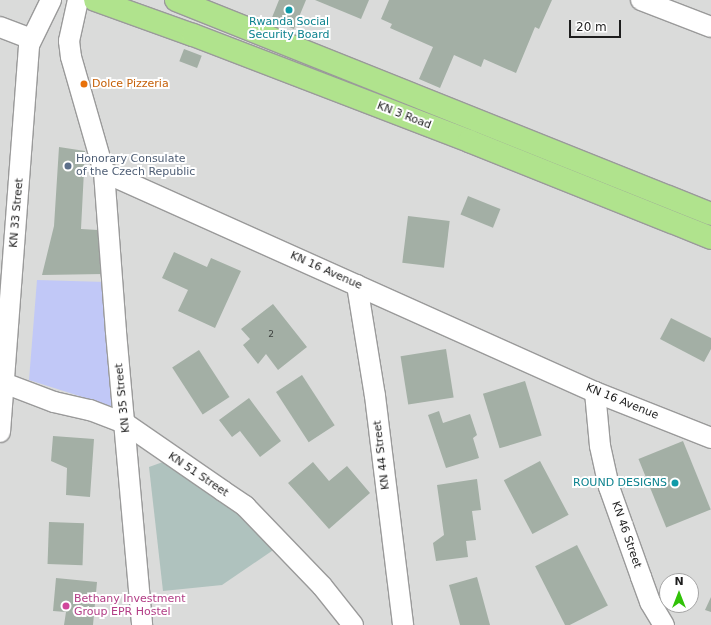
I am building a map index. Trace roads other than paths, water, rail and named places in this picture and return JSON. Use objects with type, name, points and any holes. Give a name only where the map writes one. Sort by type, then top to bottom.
[{"type":"highway","name":"KN 3 Road","points":[[95,0],[193,35],[462,138],[711,238]]},
{"type":"highway","name":"KN 3 Road","points":[[176,0],[711,214]]},
{"type":"street","name":"KN 33 Street","points":[[0,432],[31,39],[51,0]]},
{"type":"street","points":[[78,0],[69,41],[70,56],[104,172]]},
{"type":"street","points":[[641,0],[711,27]]},
{"type":"street","points":[[0,27],[31,39]]},
{"type":"street","name":"KN 16 Avenue","points":[[104,172],[595,392],[711,438]]},
{"type":"street","name":"KN 35 Street","points":[[104,172],[116,332],[126,424],[142,625]]},
{"type":"street","name":"KN 44 Street","points":[[358,285],[375,396],[403,625]]},
{"type":"street","name":"KN 51 Street","points":[[4,383],[54,402],[90,410],[126,424],[245,506],[322,586],[353,625]]},
{"type":"street","name":"KN 46 Street","points":[[595,392],[600,446],[609,487],[643,584],[664,625]]},
{"type":"place","name":"Rwanda Social Security Board","points":[[289,10]]},
{"type":"place","name":"Dolce Pizzeria","points":[[84,84]]},
{"type":"place","name":"Honorary Consulate of the Czech Republic","points":[[68,166]]},
{"type":"place","name":"ROUND DESIGNS","points":[[675,483]]},
{"type":"place","name":"Bethany Investment Group EPR Hostel","points":[[66,606]]}]
